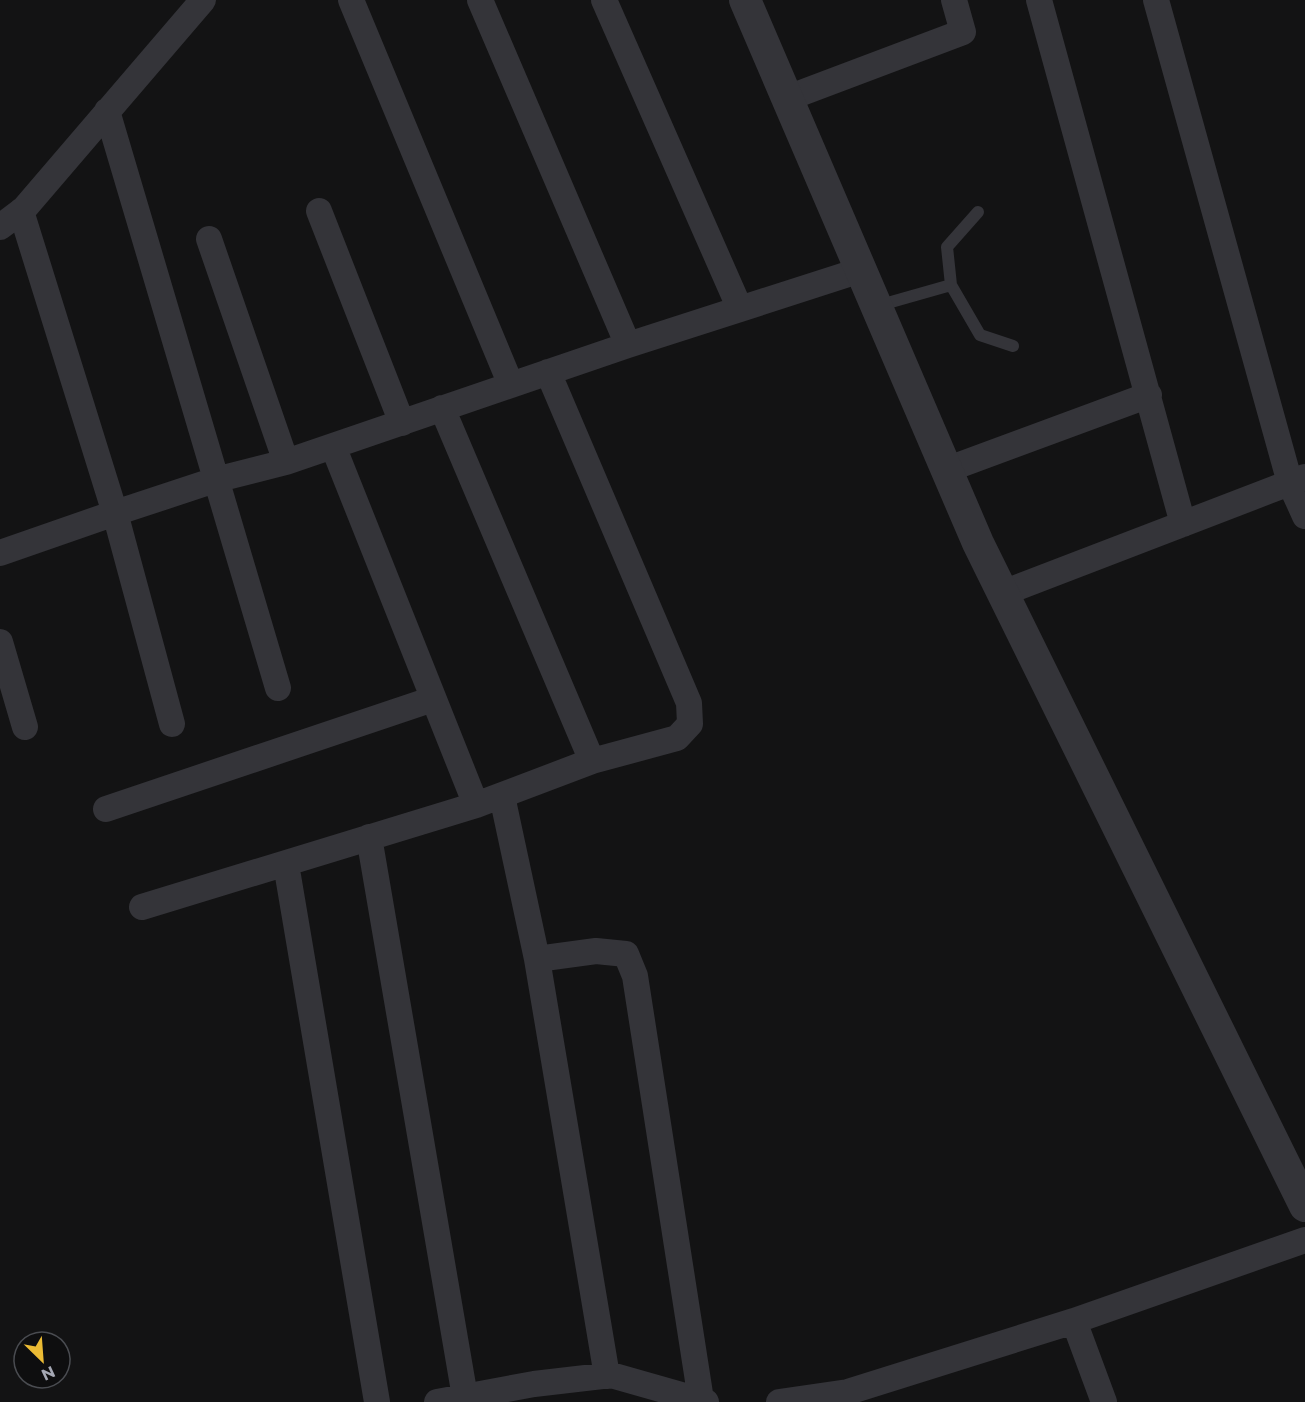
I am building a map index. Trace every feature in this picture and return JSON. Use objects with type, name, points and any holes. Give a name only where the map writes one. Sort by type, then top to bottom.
[{"type":"street","points":[[0,228],[21,211],[203,0]]},
{"type":"street","points":[[351,0],[511,385]]},
{"type":"street","points":[[480,0],[628,345]]},
{"type":"street","points":[[604,0],[740,309]]},
{"type":"street","points":[[745,0],[946,470],[1003,593],[1305,1206]]},
{"type":"street","points":[[788,98],[963,32],[954,0]]},
{"type":"street","points":[[1039,0],[1183,524]]},
{"type":"street","points":[[1156,0],[1298,480],[1305,516]]},
{"type":"street","points":[[107,111],[278,688]]},
{"type":"street","points":[[21,211],[115,513],[172,724]]},
{"type":"street","points":[[319,211],[402,423]]},
{"type":"street","points":[[209,239],[286,462]]},
{"type":"street","points":[[0,553],[215,480],[286,462],[628,345],[861,270]]},
{"type":"street","points":[[142,907],[476,805],[592,761],[677,738],[690,724],[689,703],[548,372]]},
{"type":"street","points":[[946,470],[1149,395]]},
{"type":"street","points":[[442,408],[592,761]]},
{"type":"street","points":[[333,446],[476,805]]},
{"type":"street","points":[[1003,593],[1298,480]]},
{"type":"street","points":[[0,642],[25,727]]},
{"type":"street","points":[[106,809],[433,699]]},
{"type":"street","points":[[502,796],[537,959],[607,1376]]},
{"type":"street","points":[[369,837],[465,1397]]},
{"type":"street","points":[[286,864],[377,1402]]},
{"type":"street","points":[[437,1402],[534,1384],[607,1376],[703,1401],[635,976],[626,954],[596,951],[537,959]]},
{"type":"street","points":[[779,1402],[848,1392],[1074,1321],[1305,1240]]},
{"type":"street","points":[[1074,1321],[1104,1402]]},
{"type":"lane","points":[[978,213],[947,247],[951,285],[980,335],[1013,345]]},
{"type":"lane","points":[[876,306],[951,285]]}]
